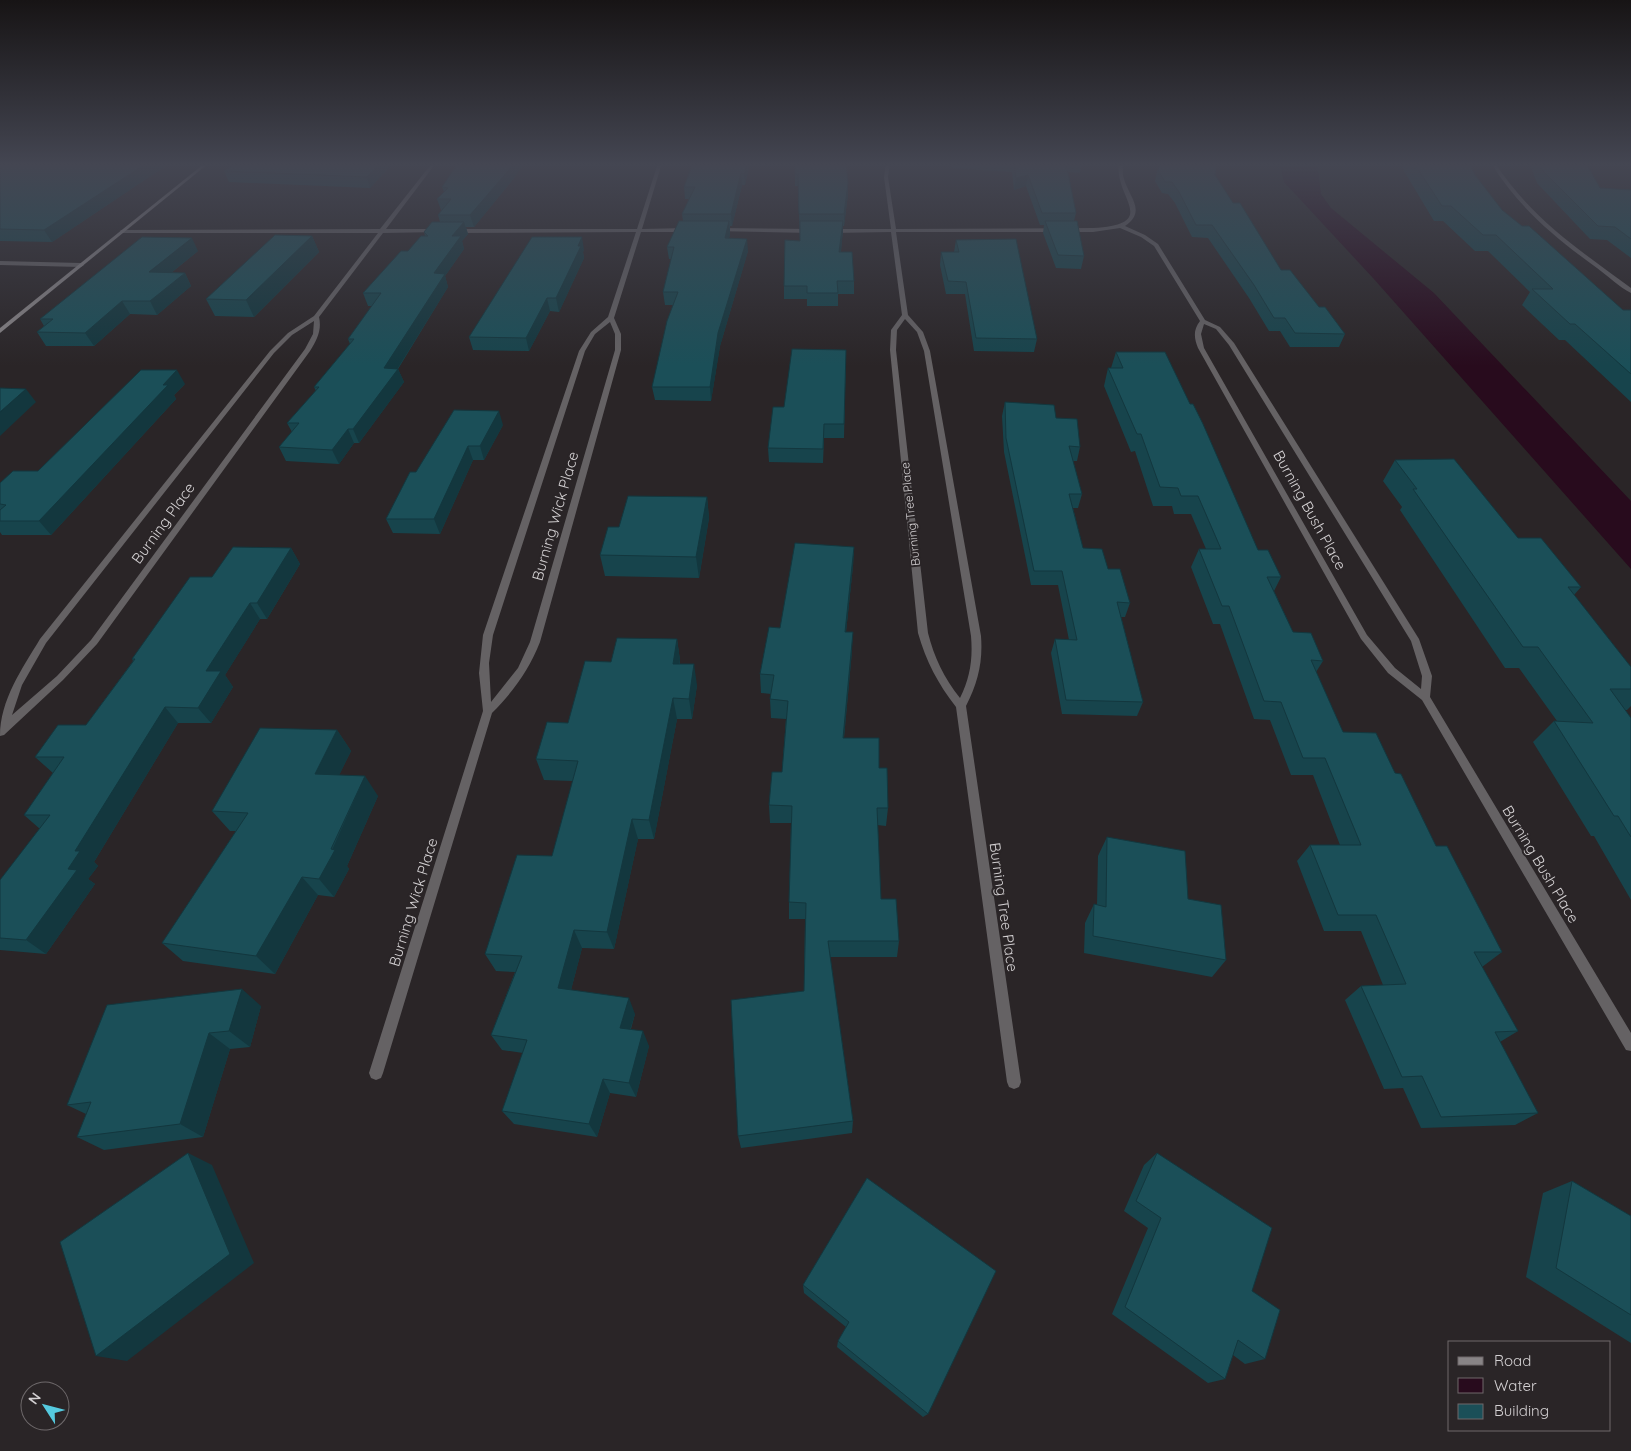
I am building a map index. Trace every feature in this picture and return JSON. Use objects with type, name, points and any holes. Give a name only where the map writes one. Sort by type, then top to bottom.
[{"type":"street","points":[[0,331],[123,231],[441,231]]},
{"type":"street","name":"Burning Place","points":[[2,729],[17,685],[43,641],[272,352],[290,334],[316,318],[382,231]]},
{"type":"street","points":[[451,231],[505,231]]},
{"type":"street","points":[[611,318],[638,231]]},
{"type":"street","points":[[894,231],[906,315],[920,332],[927,351],[976,636],[978,668],[972,686],[961,706]]},
{"type":"street","name":"Burning Bush Place","points":[[1131,231],[1156,245],[1203,321],[1223,332],[1232,344],[1416,641],[1428,676],[1425,698]]},
{"type":"street","points":[[1554,231],[1631,291]]},
{"type":"street","points":[[0,263],[80,265]]},
{"type":"street","name":"Burning Tree Place","points":[[906,315],[894,330],[892,350],[924,633],[928,652],[936,670],[947,689],[961,706],[1014,1082]]},
{"type":"street","name":"Burning Place","points":[[2,729],[36,700],[94,642],[308,350],[317,333],[318,325],[316,318]]},
{"type":"street","name":"Burning Wick Place","points":[[376,1073],[488,711],[483,673],[488,635],[582,351],[593,333],[611,318],[618,334],[618,350],[530,658],[507,692],[488,711]]},
{"type":"street","name":"Burning Bush Place","points":[[1203,321],[1198,330],[1197,337],[1201,348],[1364,637],[1383,663],[1425,698],[1631,1045]]},
{"type":"water","points":[[1329,231],[1359,231],[1434,293],[1631,501],[1631,569]]},
{"type":"building","points":[[457,231],[452,236],[461,236],[434,273],[445,274],[384,368],[398,369],[353,429],[348,429],[332,450],[279,447],[299,423],[287,423],[319,387],[314,387],[354,339],[348,339],[381,293],[363,293],[401,251],[408,251],[421,236],[428,236],[424,232]]},
{"type":"building","points":[[675,231],[727,231],[725,238],[747,239],[718,333],[710,387],[652,387],[667,321],[678,292],[663,292],[674,247],[667,247]]},
{"type":"building","points":[[800,231],[842,231],[839,252],[852,252],[854,281],[837,281],[838,293],[807,293],[807,286],[784,286],[785,240],[800,241]]},
{"type":"building","points":[[1049,231],[1079,231],[1084,256],[1058,255]]},
{"type":"building","points":[[1216,231],[1257,231],[1281,270],[1290,270],[1319,307],[1325,307],[1345,334],[1295,333],[1285,318],[1274,318],[1254,285]]},
{"type":"building","points":[[1478,231],[1534,231],[1623,310],[1631,310],[1631,374],[1575,324],[1570,324],[1532,289],[1553,289],[1496,235],[1483,235]]},
{"type":"building","points":[[1620,231],[1631,231],[1631,239]]},
{"type":"building","points":[[275,235],[312,236],[246,300],[206,299]]},
{"type":"building","points":[[142,237],[192,238],[149,272],[185,273],[150,301],[122,301],[85,333],[37,332],[53,319],[40,319]]},
{"type":"building","points":[[532,237],[582,237],[578,246],[581,246],[556,298],[547,298],[526,338],[469,337]]},
{"type":"building","points":[[1016,239],[1037,339],[976,338],[966,282],[948,281],[941,252],[959,252],[956,240]]},
{"type":"building","points":[[792,349],[846,350],[844,424],[824,424],[823,449],[768,448],[773,407],[784,407]]},
{"type":"building","points":[[1116,352],[1165,352],[1190,404],[1193,404],[1203,424],[1258,550],[1268,550],[1281,577],[1267,577],[1293,632],[1311,633],[1323,661],[1311,660],[1343,732],[1376,733],[1395,773],[1401,774],[1436,846],[1447,846],[1502,952],[1474,952],[1518,1031],[1495,1032],[1538,1113],[1441,1117],[1422,1076],[1402,1077],[1361,986],[1406,984],[1376,915],[1338,915],[1310,845],[1361,845],[1325,758],[1303,758],[1281,702],[1264,701],[1229,606],[1222,606],[1199,549],[1221,549],[1198,496],[1181,496],[1178,488],[1160,487],[1141,434],[1137,434],[1108,368],[1123,368]]},
{"type":"building","points":[[141,370],[177,370],[163,385],[168,385],[39,521],[0,521],[0,510],[6,505],[0,504],[0,483],[13,471],[38,471]]},
{"type":"building","points":[[0,388],[26,389],[0,412]]},
{"type":"building","points":[[1005,402],[1054,405],[1056,418],[1077,419],[1080,447],[1069,446],[1082,494],[1069,494],[1083,548],[1102,549],[1108,569],[1120,569],[1130,603],[1117,602],[1143,702],[1066,700],[1055,639],[1077,640],[1062,571],[1034,571],[1006,438]]},
{"type":"building","points":[[454,410],[499,411],[480,446],[468,446],[434,519],[386,519],[410,472],[416,472]]},
{"type":"building","points":[[1454,459],[1518,538],[1541,538],[1581,587],[1568,587],[1631,667],[1631,689],[1610,689],[1631,718],[1631,837],[1618,816],[1614,816],[1554,721],[1593,723],[1538,647],[1523,647],[1413,489],[1417,489],[1395,460]]},
{"type":"building","points":[[628,496],[707,497],[696,557],[600,555],[608,527],[619,527]]},
{"type":"building","points":[[795,543],[854,547],[845,632],[853,632],[843,738],[879,738],[879,768],[887,768],[888,808],[877,808],[881,899],[896,899],[899,941],[828,941],[853,1121],[738,1136],[731,1000],[804,991],[806,903],[789,902],[792,806],[769,805],[772,772],[782,772],[788,701],[770,699],[774,675],[760,674],[769,627],[780,628]]},
{"type":"building","points":[[233,547],[291,548],[257,603],[250,603],[206,671],[221,671],[198,708],[165,707],[75,851],[80,851],[68,869],[77,870],[26,940],[0,938],[0,880],[50,815],[24,815],[64,757],[35,757],[58,725],[86,725],[135,659],[132,659],[190,577],[212,577]]},
{"type":"building","points":[[617,638],[677,639],[673,664],[694,664],[689,699],[673,698],[649,820],[632,819],[607,932],[574,930],[558,988],[629,998],[620,1028],[643,1031],[629,1083],[603,1079],[589,1124],[502,1111],[527,1040],[491,1035],[522,956],[485,954],[517,855],[552,856],[578,761],[536,759],[547,722],[568,723],[585,661],[611,662]]},
{"type":"building","points":[[260,728],[337,730],[315,774],[365,776],[331,849],[335,850],[319,879],[302,877],[256,956],[162,943],[248,813],[212,811]]},
{"type":"building","points":[[1107,837],[1185,851],[1188,899],[1221,905],[1226,960],[1093,936],[1094,904],[1106,907]]},
{"type":"building","points":[[242,989],[229,1031],[209,1033],[180,1124],[77,1137],[91,1102],[67,1105],[107,1005]]},
{"type":"building","points":[[188,1153],[230,1254],[96,1356],[60,1242]]},
{"type":"building","points":[[1157,1153],[1272,1228],[1252,1291],[1280,1310],[1265,1359],[1238,1340],[1225,1379],[1125,1307],[1161,1218],[1136,1201]]},
{"type":"building","points":[[867,1178],[996,1271],[928,1414],[838,1341],[849,1322],[803,1285]]},
{"type":"building","points":[[1572,1181],[1631,1216],[1631,1315],[1556,1268]]}]
